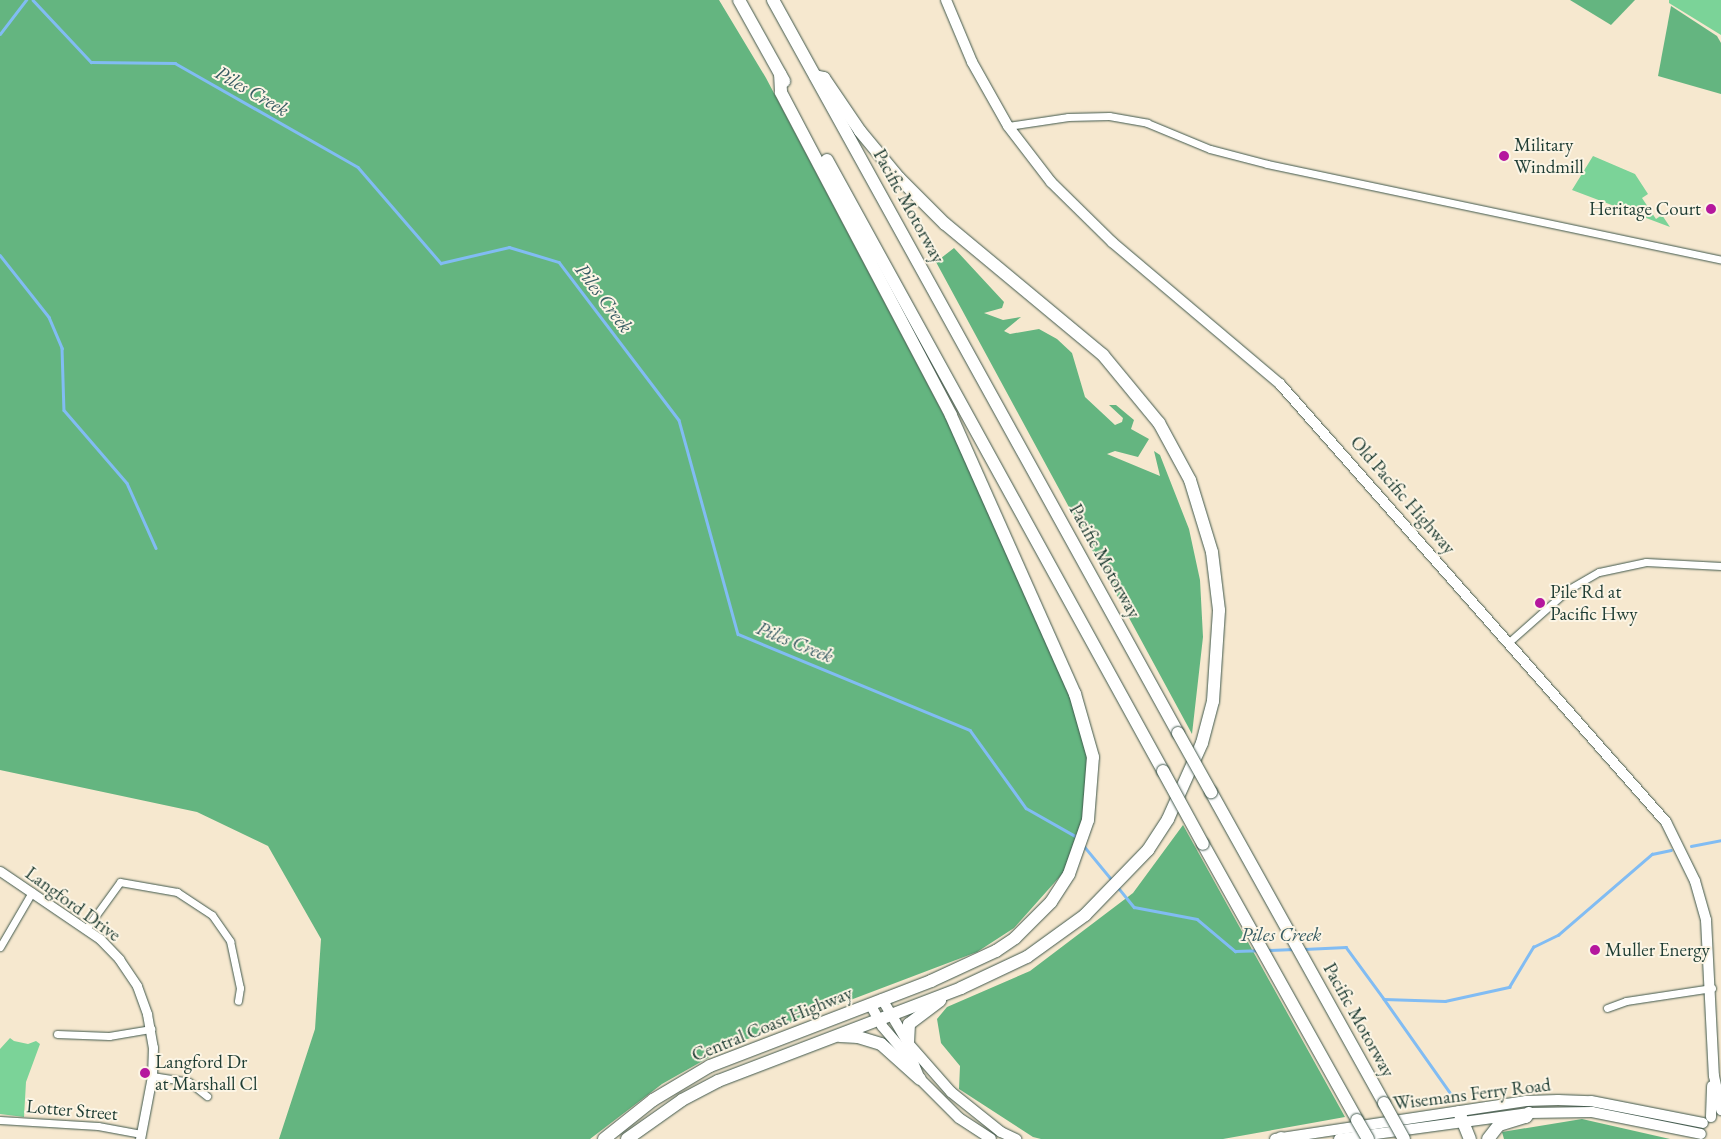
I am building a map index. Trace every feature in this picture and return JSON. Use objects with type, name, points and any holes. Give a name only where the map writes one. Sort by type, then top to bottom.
[{"type":"highway","points":[[739,0],[1203,844],[1368,1139]]},
{"type":"highway","name":"Pacific Motorway","points":[[773,0],[1404,1139]]},
{"type":"highway","name":"Central Coast Highway","points":[[604,1139],[652,1100],[710,1066],[931,981],[996,951],[1039,914],[1069,874],[1088,820],[1093,757],[1076,694],[951,415],[781,92],[780,74]]},
{"type":"highway","points":[[815,76],[824,78],[860,131],[899,178],[945,224],[1103,355],[1149,408],[1190,480],[1212,552],[1218,588],[1219,641],[1213,701],[1202,743],[1168,819],[1148,850],[1106,897],[1027,957],[961,988],[909,1024],[908,1043]]},
{"type":"highway","name":"Central Coast Highway","points":[[627,1139],[682,1100],[718,1081],[823,1039],[961,988]]},
{"type":"highway","points":[[823,1039],[848,1036],[871,1040],[896,1054],[920,1079]]},
{"type":"highway","points":[[1488,1139],[1499,1125],[1526,1117],[1529,1113]]},
{"type":"highway","points":[[1461,1118],[1470,1139]]},
{"type":"main road","name":"Old Pacific Highway","points":[[946,0],[972,62],[1008,126],[1081,214],[1280,384],[1618,764],[1666,822],[1677,840],[1706,920],[1712,988],[1714,1076],[1711,1120],[1702,1137]]},
{"type":"main road","points":[[876,1002],[883,1017],[913,1062],[920,1079],[959,1118],[991,1139]]},
{"type":"main road","points":[[883,1017],[967,1107],[1016,1139]]},
{"type":"main road","name":"Old Pacific Highway","points":[[1714,1076],[1721,1110]]},
{"type":"main road","name":"Wisemans Ferry Road","points":[[1339,1139],[1461,1118],[1526,1101],[1591,1101],[1711,1120]]},
{"type":"main road","name":"Wisemans Ferry Road","points":[[1279,1139],[1461,1118],[1529,1113],[1592,1112],[1702,1137]]},
{"type":"street","points":[[1008,126],[1068,117],[1109,116],[1147,123],[1210,149],[1267,164],[1721,260]]},
{"type":"street","points":[[1509,642],[1569,589],[1599,572],[1646,562],[1721,566]]},
{"type":"street","name":"Langford Drive","points":[[0,871],[86,929],[109,948],[128,972],[143,1000],[151,1029],[152,1076],[140,1136]]},
{"type":"street","points":[[86,929],[120,882],[177,892],[212,915],[230,941],[239,980],[238,1001]]},
{"type":"street","points":[[0,947],[32,892]]},
{"type":"street","points":[[1607,1008],[1626,1001],[1712,988]]},
{"type":"street","points":[[57,1034],[108,1036],[151,1029]]},
{"type":"street","points":[[152,1076],[189,1082],[207,1096]]},
{"type":"street","name":"Lotter Street","points":[[0,1120],[98,1126],[140,1136]]},
{"type":"green space","points":[[0,0],[719,0],[766,78],[957,440],[1070,693],[1087,758],[1082,819],[1063,873],[1014,928],[977,952],[729,1046],[662,1084],[590,1139],[279,1139],[315,1029],[321,939],[268,846],[197,812],[0,770]]},
{"type":"green space","points":[[1570,0],[1635,0],[1611,25]]},
{"type":"green space","points":[[1669,0],[1721,0],[1721,35],[1669,3]]},
{"type":"green space","points":[[1671,6],[1717,36],[1721,43],[1721,94],[1658,76]]},
{"type":"green space","points":[[1593,156],[1635,174],[1648,194],[1642,198],[1656,219],[1662,215],[1670,227],[1572,190]]},
{"type":"green space","points":[[954,248],[1004,302],[1002,308],[984,313],[1003,320],[1021,317],[1004,331],[1010,334],[1039,329],[1057,339],[1072,353],[1085,397],[1115,425],[1122,422],[1123,418],[1109,405],[1116,405],[1134,420],[1131,429],[1149,439],[1138,457],[1115,451],[1107,454],[1160,476],[1154,451],[1160,455],[1189,529],[1200,580],[1203,637],[1192,734],[936,262]]},
{"type":"green space","points":[[1183,825],[1345,1117],[1223,1139],[1041,1139],[1033,1137],[959,1089],[960,1066],[941,1043],[937,1019],[947,1007],[1030,971],[1133,893]]},
{"type":"green space","points":[[10,1038],[14,1041],[28,1044],[36,1041],[40,1044],[26,1082],[24,1117],[0,1114],[0,1049]]},
{"type":"green space","points":[[1582,1119],[1670,1139],[1504,1139],[1502,1132]]},
{"type":"waterway","points":[[0,34],[26,0]]},
{"type":"waterway","name":"Piles Creek","points":[[33,0],[91,62],[175,63],[358,167],[441,263],[509,247],[559,262],[679,420],[738,634],[970,730],[1026,808],[1077,837]]},
{"type":"waterway","points":[[0,255],[49,317],[62,348],[64,410],[127,483],[156,548]]},
{"type":"waterway","name":"Piles Creek","points":[[1691,846],[1721,840]]},
{"type":"waterway","name":"Piles Creek","points":[[1084,846],[1112,880]]},
{"type":"waterway","name":"Piles Creek","points":[[1304,949],[1346,947],[1384,999],[1445,1001],[1509,987],[1533,947],[1558,935],[1652,854],[1671,850]]},
{"type":"waterway","name":"Piles Creek","points":[[1117,886],[1134,907],[1197,919],[1235,951],[1259,950]]},
{"type":"waterway","name":"Piles Creek","points":[[1267,950],[1294,949]]},
{"type":"waterway","points":[[1384,999],[1456,1101]]},
{"type":"place","name":"Military Windmill","points":[[1504,156]]},
{"type":"place","name":"Heritage Court","points":[[1711,209]]},
{"type":"place","name":"Pile Rd at Pacific Hwy","points":[[1540,603]]},
{"type":"place","name":"Muller Energy","points":[[1595,950]]},
{"type":"place","name":"Langford Dr at Marshall Cl","points":[[145,1073]]}]
